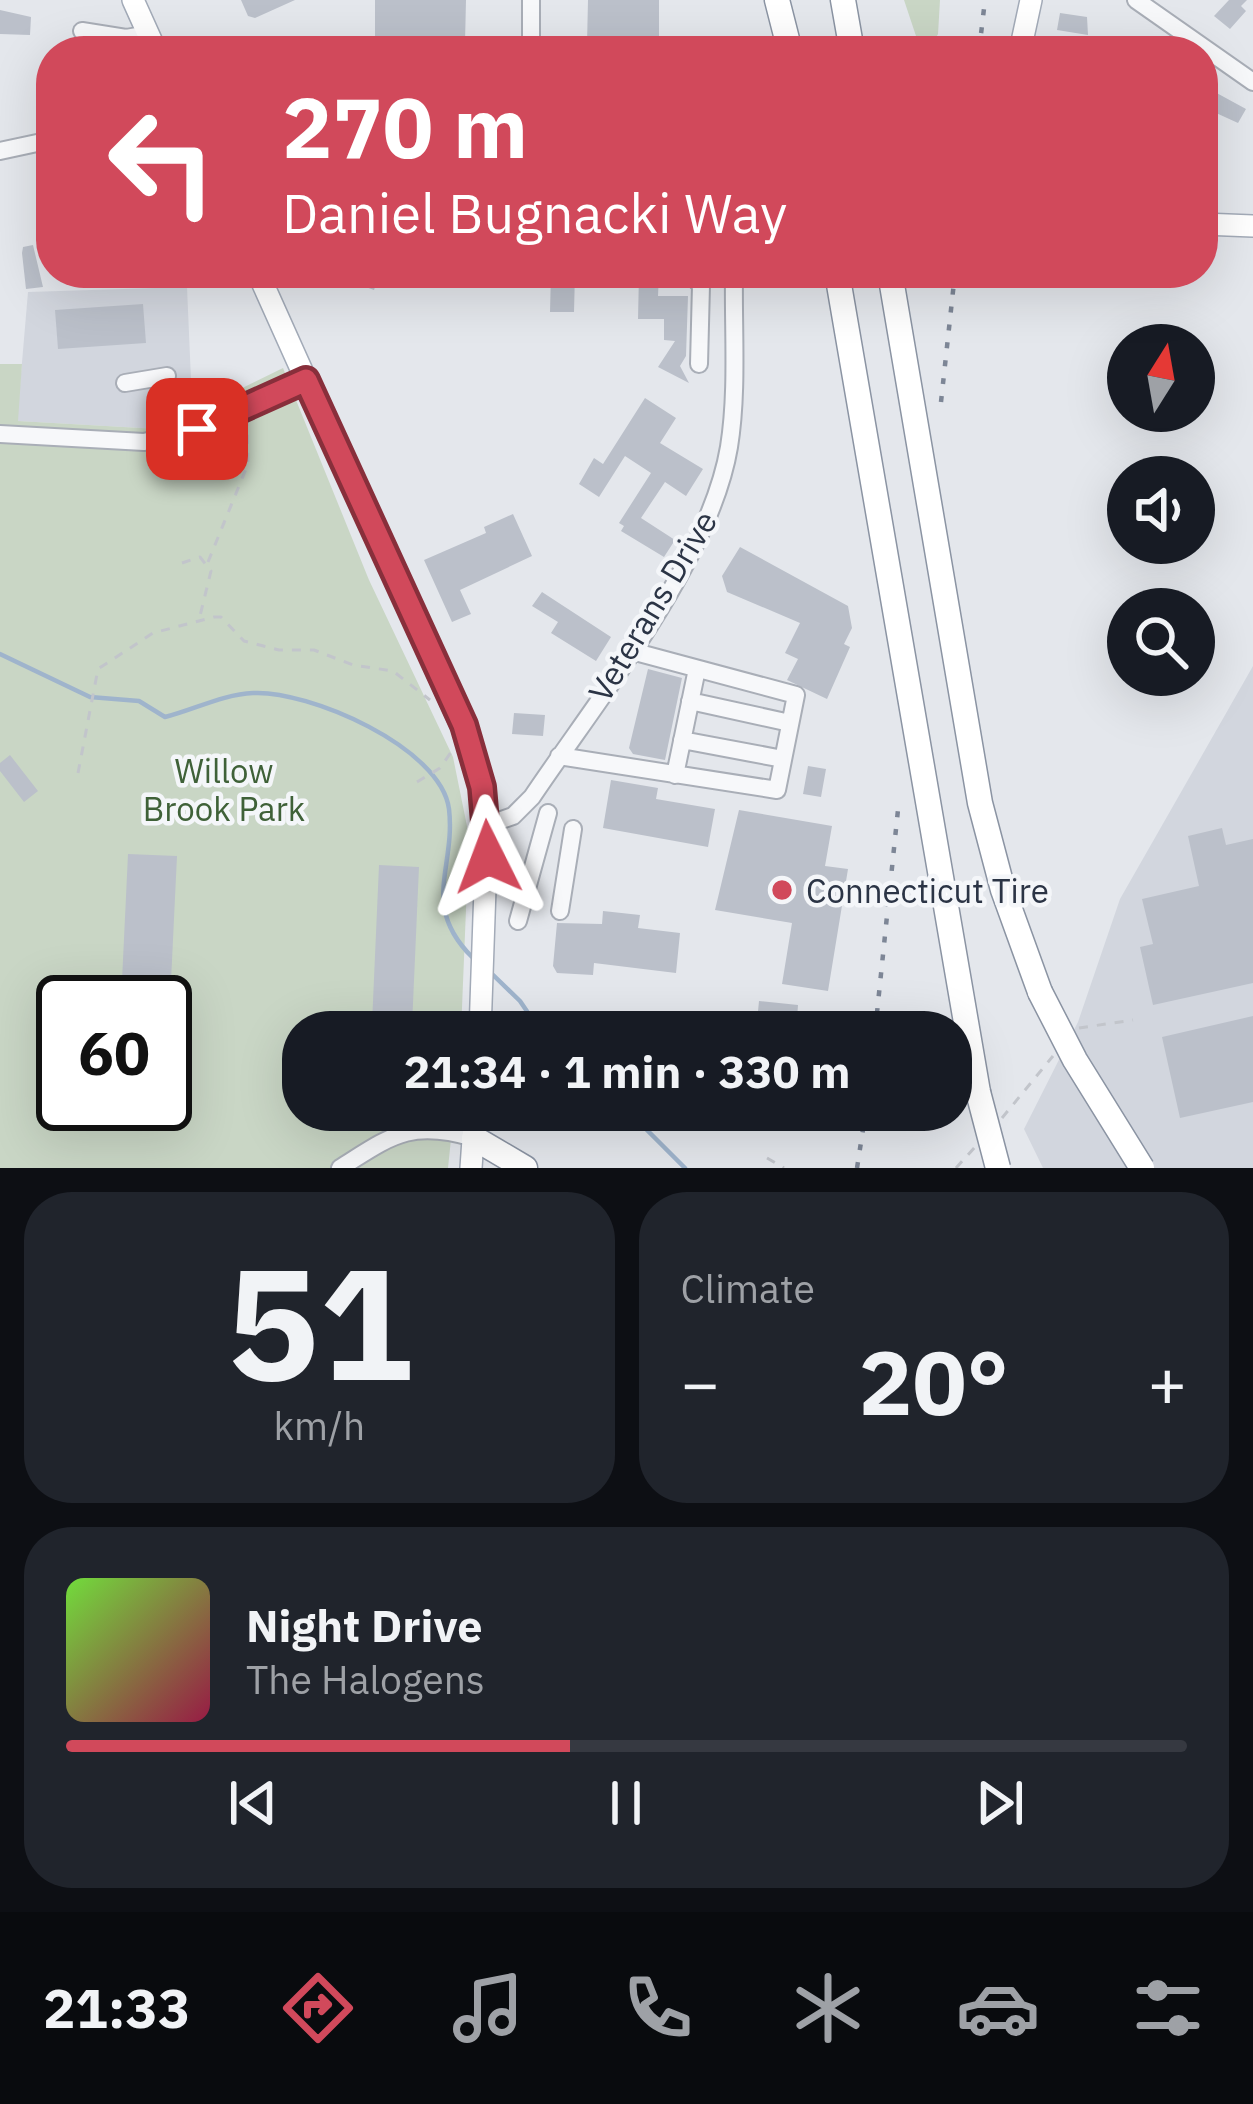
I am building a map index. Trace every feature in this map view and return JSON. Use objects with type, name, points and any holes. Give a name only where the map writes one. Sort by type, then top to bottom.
[{"type":"highway","points":[[777,0],[786,36]]},
{"type":"highway","points":[[791,0],[797,36]]},
{"type":"highway","points":[[844,0],[850,36]]},
{"type":"highway","points":[[840,288],[978,1092],[998,1168]]},
{"type":"highway","points":[[893,288],[980,803],[1003,890],[1040,992],[1075,1060],[1142,1168]]},
{"type":"highway","points":[[473,1138],[525,1168]]},
{"type":"main road","points":[[133,0],[138,36]]},
{"type":"main road","points":[[1023,36],[1031,0]]},
{"type":"main road","points":[[1218,225],[1253,226]]},
{"type":"main road","points":[[265,288],[464,725],[487,825],[481,1011]]},
{"type":"main road","points":[[472,1168],[474,1131]]},
{"type":"street","points":[[531,0],[531,36]]},
{"type":"street","points":[[1136,0],[1187,36]]},
{"type":"street","points":[[82,31],[106,36]]},
{"type":"street","points":[[1218,57],[1253,82]]},
{"type":"street","points":[[0,151],[36,143]]},
{"type":"street","points":[[699,364],[701,288]]},
{"type":"street","name":"Veterans Drive","points":[[487,825],[523,808],[700,534],[723,475],[732,415],[734,288]]},
{"type":"street","points":[[125,383],[166,376]]},
{"type":"street","points":[[0,434],[144,442],[244,410],[306,380]]},
{"type":"street","points":[[560,756],[777,790],[796,694],[628,650]]},
{"type":"street","points":[[675,775],[697,669]]},
{"type":"street","points":[[690,701],[790,723]]},
{"type":"street","points":[[682,740],[783,759]]},
{"type":"street","points":[[518,921],[548,813]]},
{"type":"street","points":[[560,911],[573,829]]},
{"type":"street","points":[[340,1168],[399,1132],[430,1130],[473,1138]]},
{"type":"path","points":[[198,621],[211,571],[208,562],[248,464],[244,410]]},
{"type":"path","points":[[182,563],[191,556],[208,562]]},
{"type":"path","points":[[78,773],[98,669],[139,641],[198,621],[221,617],[244,641],[260,647],[314,650],[353,665],[393,671],[430,700]]},
{"type":"path","points":[[417,782],[438,770],[446,753],[459,745]]},
{"type":"path","points":[[1073,1031],[1133,1020]]},
{"type":"path","points":[[995,1125],[1063,1042]]},
{"type":"path","points":[[956,1168],[986,1135]]},
{"type":"path","points":[[766,1157],[784,1168]]},
{"type":"shaded area","points":[[187,288],[191,380],[203,408],[159,429],[17,421],[28,292]]},
{"type":"shaded area","points":[[1253,666],[1253,1168],[1043,1168],[1024,1129],[1078,1022],[1120,899]]},
{"type":"green space","points":[[904,0],[940,0],[937,36],[916,36]]},
{"type":"green space","name":"Willow Brook Park","points":[[0,364],[22,364],[18,421],[159,429],[283,368],[369,580],[453,757],[469,836],[462,1011],[282,1011],[282,1131],[452,1131],[448,1168],[0,1168]]},
{"type":"building","points":[[241,0],[295,0],[255,18],[248,16]]},
{"type":"building","points":[[375,0],[466,0],[465,36],[375,36]]},
{"type":"building","points":[[588,0],[659,0],[659,36],[587,36]]},
{"type":"building","points":[[1229,0],[1247,0],[1241,6],[1246,11],[1230,29],[1214,16]]},
{"type":"building","points":[[0,10],[31,17],[30,35],[0,34]]},
{"type":"building","points":[[1060,13],[1087,17],[1088,35],[1057,30]]},
{"type":"building","points":[[1218,94],[1246,109],[1238,123],[1218,114]]},
{"type":"building","points":[[33,245],[36,288],[26,289],[23,247]]},
{"type":"building","points":[[551,288],[575,288],[574,312],[550,312]]},
{"type":"building","points":[[639,288],[658,288],[658,296],[688,296],[686,356],[680,366],[689,383],[658,367],[675,341],[664,340],[664,319],[638,319]]},
{"type":"building","points":[[143,304],[146,343],[58,349],[55,310]]},
{"type":"building","points":[[645,398],[676,418],[660,443],[703,469],[686,496],[665,482],[641,518],[675,540],[664,557],[621,531],[624,526],[619,523],[651,473],[625,456],[599,497],[579,484],[594,458],[603,464]]},
{"type":"building","points":[[513,514],[532,556],[460,590],[471,614],[452,622],[424,560],[486,533],[484,527]]},
{"type":"building","points":[[740,547],[848,606],[852,628],[844,644],[850,647],[827,699],[787,680],[798,659],[785,653],[800,623],[727,592],[722,576]]},
{"type":"building","points":[[542,592],[611,637],[596,661],[551,633],[558,622],[532,606]]},
{"type":"building","points":[[648,669],[682,678],[665,760],[633,754],[629,748]]},
{"type":"building","points":[[514,713],[545,715],[543,736],[512,734]]},
{"type":"building","points":[[10,755],[38,791],[24,802],[0,771],[0,763]]},
{"type":"building","points":[[808,766],[826,769],[821,797],[803,794]]},
{"type":"building","points":[[611,780],[658,788],[656,799],[715,809],[708,847],[603,828]]},
{"type":"building","name":"Connecticut Tire","points":[[739,810],[832,826],[825,866],[848,869],[828,991],[782,984],[792,923],[715,910]]},
{"type":"building","points":[[1222,828],[1226,845],[1253,839],[1253,983],[1153,1005],[1140,947],[1153,944],[1142,899],[1199,886],[1188,836]]},
{"type":"building","points":[[128,854],[177,856],[171,975],[122,975]]},
{"type":"building","points":[[379,865],[419,867],[413,1011],[373,1011]]},
{"type":"building","points":[[603,911],[640,915],[638,928],[680,933],[676,973],[594,963],[593,975],[557,973],[553,966],[557,923],[602,924]]},
{"type":"building","points":[[759,1001],[798,1005],[798,1011],[758,1011]]},
{"type":"building","points":[[1253,1016],[1253,1102],[1180,1118],[1162,1037]]},
{"type":"waterway","points":[[0,654],[90,697],[139,701],[165,717],[231,696],[277,695],[337,712],[398,744],[441,786],[449,809],[444,903],[456,938],[472,957]]},
{"type":"waterway","points":[[490,972],[527,1011]]},
{"type":"waterway","points":[[648,1131],[685,1168]]},
{"type":"railway","points":[[981,36],[985,0]]},
{"type":"railway","points":[[941,402],[953,288]]},
{"type":"railway","points":[[877,1011],[899,800]]},
{"type":"railway","points":[[857,1168],[863,1131]]},
{"type":"place","name":"Connecticut Tire","points":[[782,890]]},
{"type":"route","points":[[197,429],[306,380],[464,725],[482,787],[488,857]]}]
